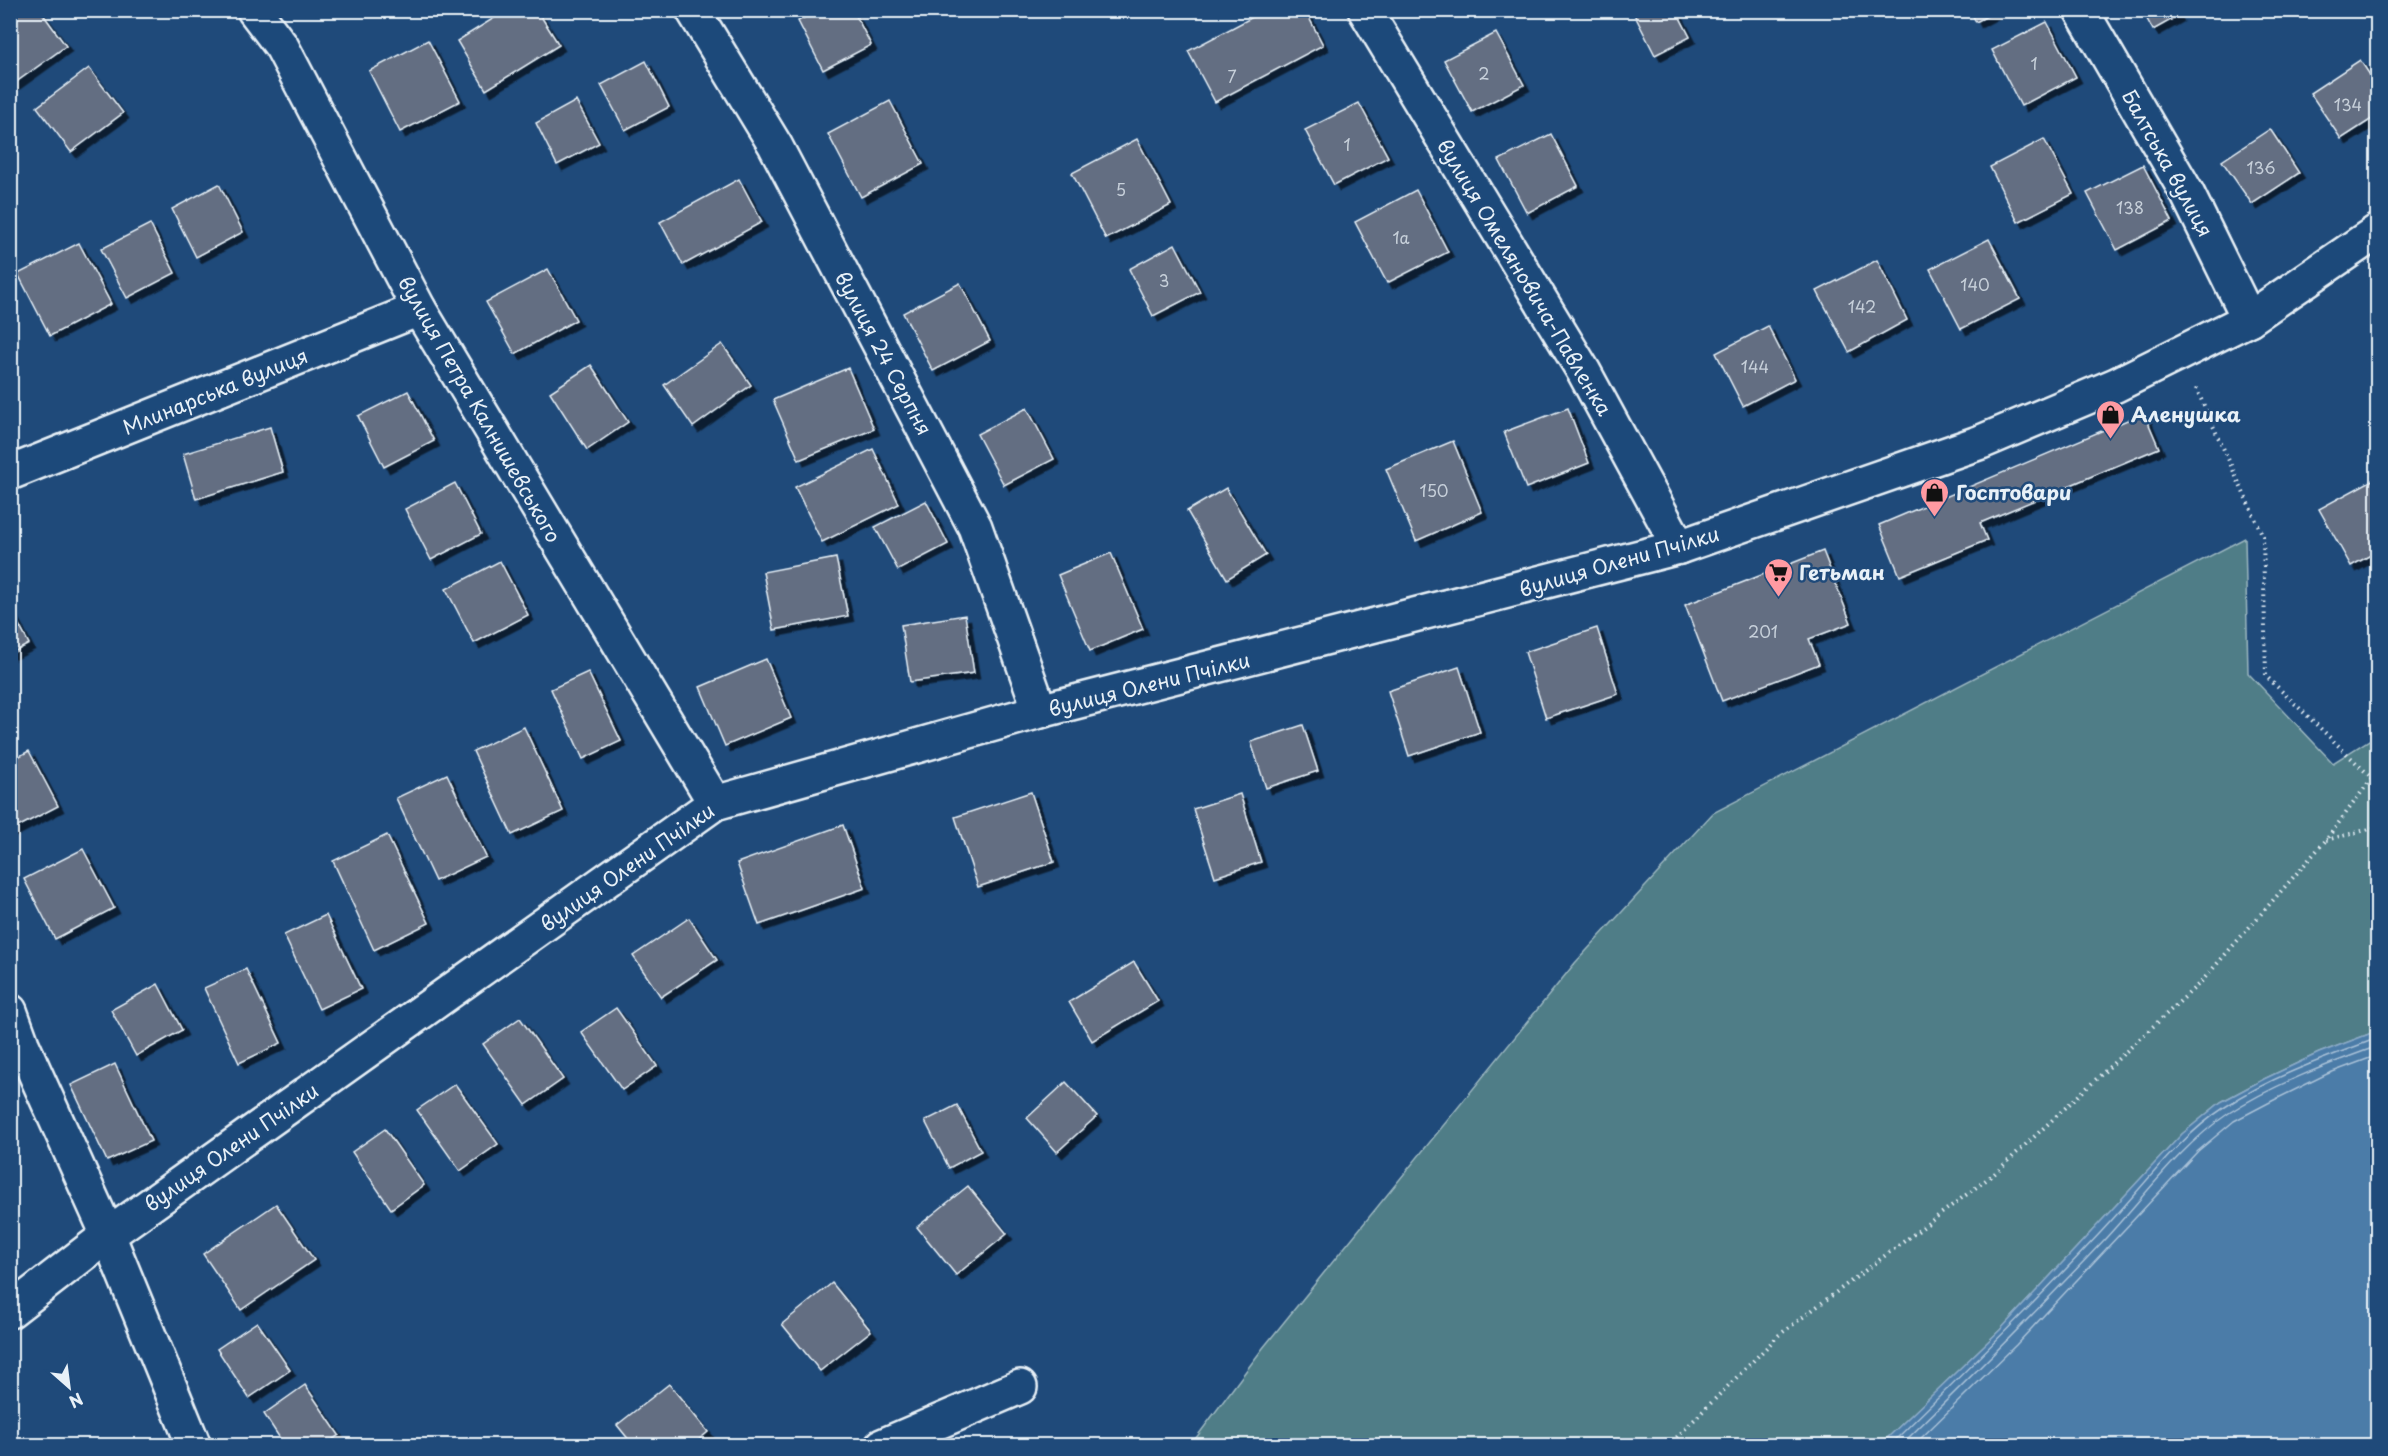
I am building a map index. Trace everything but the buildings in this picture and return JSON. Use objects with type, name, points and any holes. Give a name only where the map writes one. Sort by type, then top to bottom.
[{"type":"street","name":"вулиця Петра Калнишевського","points":[[254,10],[282,47],[420,309],[716,803]]},
{"type":"street","name":"вулиця 24 Серпня","points":[[693,10],[775,145],[975,527],[1040,711]]},
{"type":"street","name":"вулиця Омеляновича-Павленка","points":[[1365,10],[1584,372],[1679,547]]},
{"type":"street","name":"Балтська вулиця","points":[[2081,10],[2187,193],[2249,319]]},
{"type":"street","name":"вулиця Олени Пчілки","points":[[10,1311],[108,1234],[716,803],[1040,711],[1679,547],[1982,442],[2116,385],[2249,319],[2378,231]]},
{"type":"street","name":"Млинарська вулиця","points":[[10,473],[420,309]]},
{"type":"street","points":[[10,1011],[16,1046],[108,1234],[194,1446]]},
{"type":"street","points":[[882,1446],[1020,1387]]},
{"type":"path","points":[[2195,385],[2262,536],[2266,676],[2372,778]]},
{"type":"path","points":[[1668,1446],[1779,1335],[1994,1174],[2202,981],[2326,840],[2372,778],[2378,774]]},
{"type":"path","points":[[2326,840],[2378,827]]},
{"type":"green space","points":[[2245,538],[2248,673],[2333,763],[2377,735],[2377,1031],[2319,1053],[2264,1079],[2221,1102],[2182,1134],[2000,1330],[1880,1445],[1190,1446],[1263,1348],[1575,963],[1713,813]]},
{"type":"water","points":[[2377,1031],[2377,1445],[1880,1445],[2000,1330],[2182,1134],[2221,1102],[2264,1079],[2319,1053]]},
{"type":"place","name":"Аленушка","points":[[2110,440]]},
{"type":"place","name":"Госптовари","points":[[1935,518]]},
{"type":"place","name":"Гетьман","points":[[1778,598]]}]
